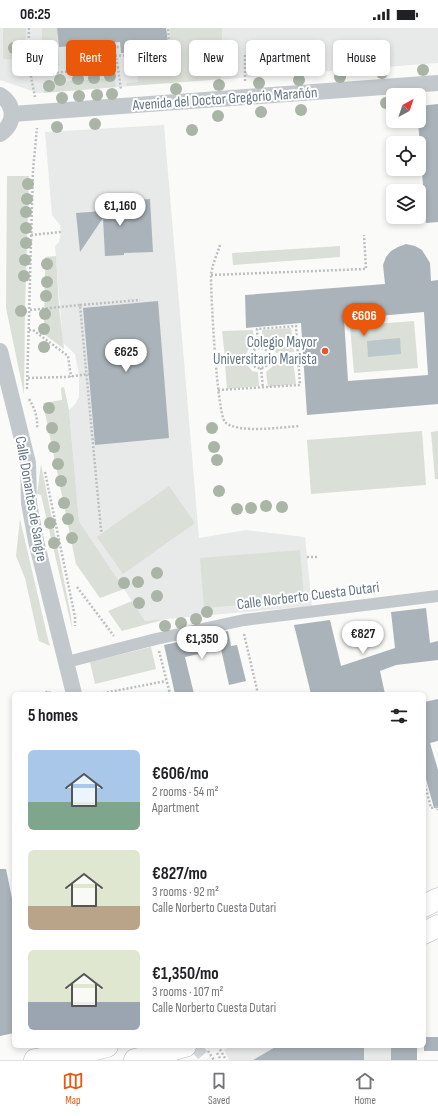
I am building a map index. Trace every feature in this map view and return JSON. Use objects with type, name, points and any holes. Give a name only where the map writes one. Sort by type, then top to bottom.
[{"type":"highway","points":[[426,905],[438,899]]},
{"type":"highway","points":[[426,931],[438,926]]},
{"type":"highway","points":[[34,1060],[97,1048]]},
{"type":"highway","points":[[135,1060],[178,1048]]},
{"type":"street","name":"Avenida del Doctor Gregorio Marañón","points":[[12,114],[438,83]]},
{"type":"street","points":[[0,95],[6,99],[12,114],[10,124],[0,134]]},
{"type":"street","name":"Calle Donantes de Sangre","points":[[0,351],[28,463],[29,503],[36,541],[74,692]]},
{"type":"street","name":"Calle Norberto Cuesta Dutari","points":[[67,662],[156,639],[241,620],[438,596]]},
{"type":"path","points":[[27,390],[33,170],[37,127],[35,101],[28,62],[29,28]]},
{"type":"path","points":[[116,56],[170,52],[168,28]]},
{"type":"path","points":[[245,55],[245,82]]},
{"type":"path","points":[[116,60],[121,90]]},
{"type":"path","points":[[58,72],[118,68]]},
{"type":"path","points":[[31,235],[61,232]]},
{"type":"path","points":[[211,276],[366,269],[364,235]]},
{"type":"path","points":[[220,245],[211,276],[218,390],[224,422],[233,428],[249,429],[300,426]]},
{"type":"path","points":[[30,310],[140,300]]},
{"type":"path","points":[[80,305],[88,374],[101,530],[103,533]]},
{"type":"path","points":[[218,390],[300,385],[296,326],[257,329],[258,348]]},
{"type":"path","points":[[29,330],[33,330],[68,356],[71,377]]},
{"type":"path","points":[[258,348],[263,348],[268,352],[270,357],[268,364],[261,368],[253,366],[249,359],[250,353],[253,349],[258,348]]},
{"type":"path","points":[[270,357],[298,356]]},
{"type":"path","points":[[216,361],[249,359]]},
{"type":"path","points":[[261,368],[263,388]]},
{"type":"path","points":[[28,378],[71,377],[88,374]]},
{"type":"path","points":[[28,397],[35,409],[38,422],[36,433]]},
{"type":"path","points":[[45,469],[75,617],[75,632]]},
{"type":"path","points":[[307,557],[318,557]]},
{"type":"path","points":[[78,587],[123,648]]},
{"type":"path","points":[[241,620],[258,692]]},
{"type":"path","points":[[156,639],[169,692]]},
{"type":"path","points":[[109,692],[166,681]]},
{"type":"path","points":[[426,789],[431,808],[437,807],[438,810]]},
{"type":"path","points":[[219,1048],[226,1060]]},
{"type":"path","points":[[208,1051],[214,1060]]},
{"type":"path","points":[[217,1053],[220,1060]]},
{"type":"shaded area","points":[[0,28],[438,28],[438,63],[390,67],[390,40],[333,40],[333,71],[325,71],[325,40],[246,40],[246,76],[265,76],[38,93],[0,80]]},
{"type":"shaded area","points":[[3,28],[26,28],[26,40],[12,40],[12,59],[3,59]]},
{"type":"shaded area","points":[[42,28],[57,28],[58,40],[42,40]]},
{"type":"shaded area","points":[[170,28],[222,28],[222,40],[189,40],[189,76],[221,76],[221,79],[127,86],[126,83],[138,82],[138,76],[181,76],[181,40],[170,40]]},
{"type":"shaded area","points":[[115,78],[116,87],[44,93],[43,83]]},
{"type":"shaded area","points":[[164,125],[199,538],[246,530],[305,537],[312,606],[145,621],[79,521],[69,410],[76,403],[79,397],[79,375],[75,354],[63,343],[55,246],[59,242],[61,232],[60,225],[52,215],[45,132]]},
{"type":"shaded area","points":[[7,176],[29,176],[24,394],[6,308]]},
{"type":"shaded area","points":[[340,246],[340,257],[233,265],[232,253]]},
{"type":"shaded area","points":[[56,256],[59,307],[64,349],[44,334],[45,257]]},
{"type":"shaded area","points":[[414,321],[418,368],[354,373],[350,326]]},
{"type":"shaded area","points":[[291,328],[294,352],[276,353],[270,346],[262,345],[262,330]]},
{"type":"shaded area","points":[[253,330],[254,343],[245,356],[225,357],[222,331]]},
{"type":"shaded area","points":[[400,338],[401,354],[368,357],[367,341]]},
{"type":"shaded area","points":[[275,360],[293,360],[296,384],[268,387],[266,372],[272,367]]},
{"type":"shaded area","points":[[246,363],[252,371],[258,372],[259,386],[227,389],[225,364]]},
{"type":"shaded area","points":[[64,387],[69,410],[79,521],[124,589],[100,598],[76,564],[43,403],[62,400],[61,388]]},
{"type":"shaded area","points":[[422,431],[426,485],[311,494],[307,440]]},
{"type":"shaded area","points":[[438,431],[438,479],[435,479],[431,432]]},
{"type":"shaded area","points":[[41,464],[71,616],[72,628],[41,495],[37,494]]},
{"type":"shaded area","points":[[169,486],[195,523],[123,574],[97,537]]},
{"type":"shaded area","points":[[20,519],[50,646],[39,641],[25,578],[16,556]]},
{"type":"shaded area","points":[[300,550],[304,600],[204,608],[200,558]]},
{"type":"shaded area","points":[[132,601],[145,621],[166,619],[122,631],[108,611]]},
{"type":"shaded area","points":[[151,647],[156,669],[95,684],[90,662]]},
{"type":"shaded area","points":[[228,1048],[391,1048],[391,1060],[229,1060],[224,1050]]},
{"type":"building","points":[[57,28],[166,28],[168,40],[124,40],[124,53],[121,53],[120,42],[116,42],[116,40],[66,40],[66,46],[59,47]]},
{"type":"building","points":[[438,104],[438,222],[426,223],[426,184],[423,184],[422,176],[426,176],[426,136],[419,136],[419,128],[426,128],[426,105]]},
{"type":"building","points":[[150,199],[153,252],[124,253],[124,255],[105,256],[103,218],[80,252],[76,213],[103,211],[102,203]]},
{"type":"building","name":"Colegio Mayor Universitario Marista","points":[[406,244],[415,246],[422,250],[430,263],[431,281],[438,280],[438,404],[307,415],[301,323],[246,328],[245,295],[385,284],[383,265],[386,257],[391,251]],"holes":[[[424,312],[428,375],[348,381],[344,319]]]},
{"type":"building","points":[[158,301],[169,438],[95,445],[83,308]]},
{"type":"building","points":[[426,608],[430,643],[438,641],[438,660],[396,665],[380,671],[385,692],[311,692],[294,625],[330,620],[341,666],[395,648],[391,612]]},
{"type":"building","points":[[228,631],[231,646],[237,645],[246,681],[229,685],[221,649],[185,657],[194,692],[175,692],[164,645]]},
{"type":"building","points":[[438,699],[438,741],[430,743],[438,770],[438,808],[434,808],[426,779],[426,702]]},
{"type":"building","points":[[0,869],[6,869],[12,898],[12,1033],[0,1036]]},
{"type":"building","points":[[426,1037],[438,1037],[438,1051],[424,1051],[424,1048],[426,1048]]},
{"type":"building","points":[[274,1048],[364,1048],[364,1060],[253,1060]]},
{"type":"building","points":[[391,1048],[417,1048],[417,1060],[391,1060]]},
{"type":"tunnel","points":[[197,1048],[207,1060]]},
{"type":"place","name":"Colegio Mayor Universitario Marista","points":[[325,351]]}]
